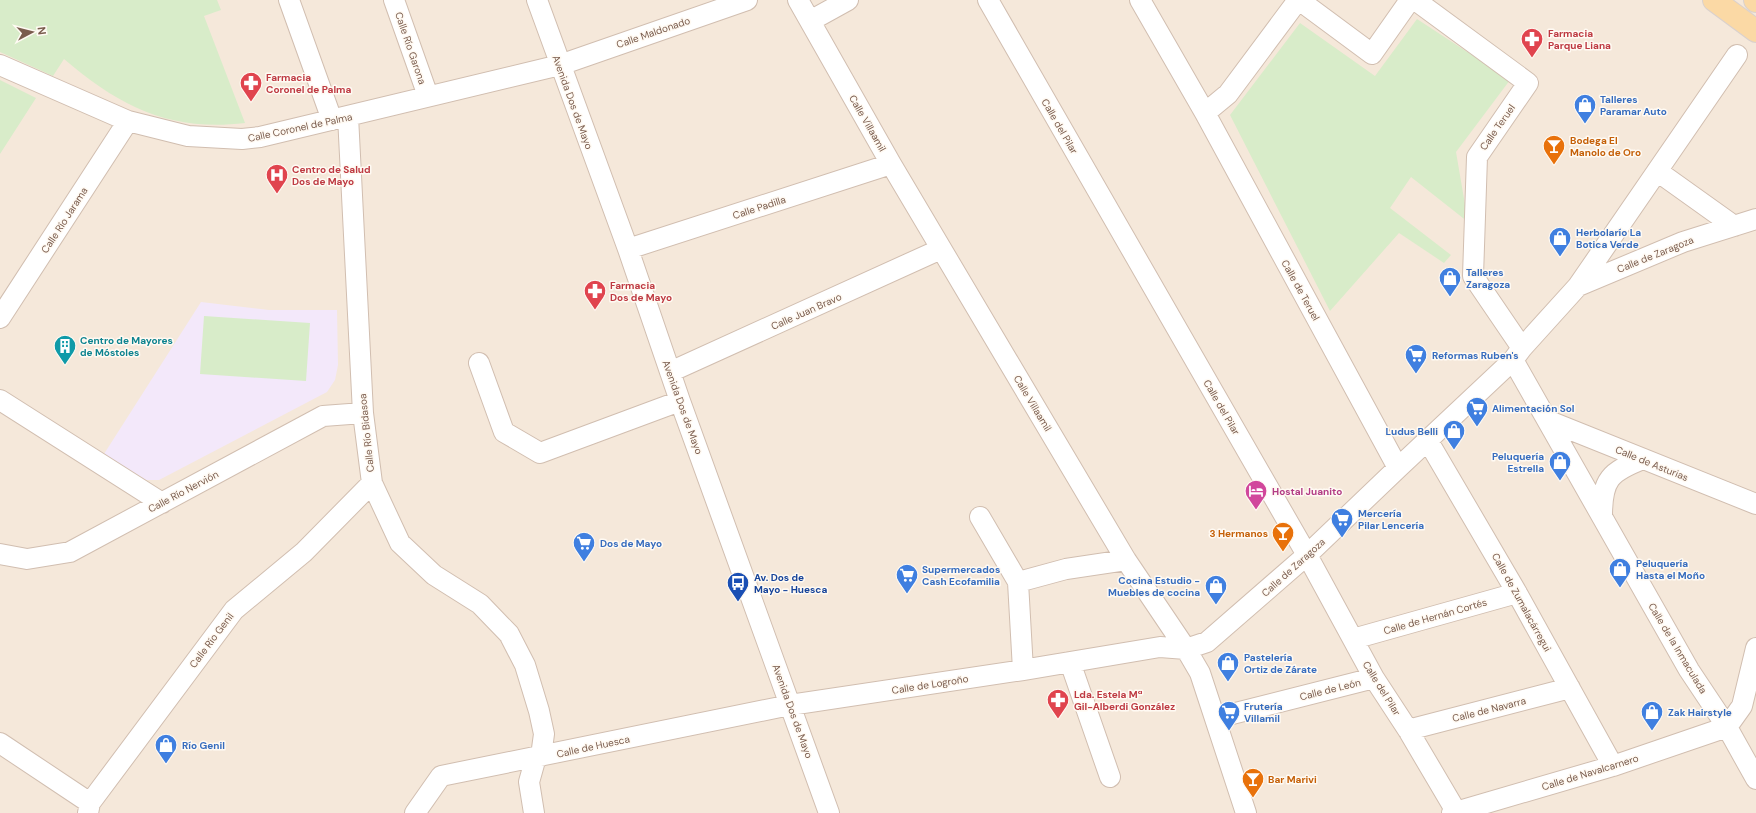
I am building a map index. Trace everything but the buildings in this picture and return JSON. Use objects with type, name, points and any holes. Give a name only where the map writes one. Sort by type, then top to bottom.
[{"type":"main road","points":[[1714,0],[1756,31]]},
{"type":"street","name":"Calle Río Bidasoa","points":[[289,0],[340,118],[363,413],[372,483],[400,542],[434,575],[480,604],[509,634],[525,665],[539,711],[544,734],[529,782],[534,813]]},
{"type":"street","name":"Calle Río Garona","points":[[394,0],[428,96]]},
{"type":"street","name":"Avenida Dos de Mayo","points":[[537,0],[628,250],[680,402],[829,813]]},
{"type":"street","name":"Calle Maldonado","points":[[560,65],[747,0]]},
{"type":"street","name":"Calle Villaamil","points":[[798,0],[891,164],[1126,560],[1186,649],[1200,673],[1246,813]]},
{"type":"street","points":[[810,21],[848,0]]},
{"type":"street","name":"Calle del Pilar","points":[[988,0],[1307,555],[1374,678],[1408,730],[1455,813]]},
{"type":"street","name":"Calle de Teruel","points":[[1140,0],[1205,113],[1398,468]]},
{"type":"street","points":[[1205,113],[1228,94],[1298,0],[1372,54],[1410,0]]},
{"type":"street","name":"Calle Teruel","points":[[1415,0],[1528,83],[1477,156],[1473,276],[1518,354]]},
{"type":"street","name":"Calle de Zaragoza","points":[[1186,649],[1207,642],[1307,555],[1518,354],[1578,286],[1737,55]]},
{"type":"street","name":"Calle Coronel de Palma","points":[[0,65],[128,121],[188,136],[242,139],[260,137],[560,65]]},
{"type":"street","name":"Calle Río Jarama","points":[[0,318],[128,121]]},
{"type":"street","name":"Calle Padilla","points":[[628,250],[891,164]]},
{"type":"street","points":[[1657,171],[1734,226]]},
{"type":"street","name":"Calle de Zaragoza","points":[[1578,286],[1684,242],[1756,219]]},
{"type":"street","name":"Calle Juan Bravo","points":[[670,372],[941,249]]},
{"type":"street","name":"Calle de la Inmaculada","points":[[1518,354],[1549,422],[1689,670],[1727,727],[1756,779]]},
{"type":"street","points":[[479,363],[504,432],[540,453],[680,402]]},
{"type":"street","points":[[0,400],[162,503]]},
{"type":"street","name":"Calle Río Nervión","points":[[0,554],[28,559],[70,552],[323,416],[363,413]]},
{"type":"street","name":"Calle de Asturias","points":[[1549,422],[1756,504]]},
{"type":"street","name":"Calle de Zumalacárregui","points":[[1428,441],[1517,593],[1613,766]]},
{"type":"street","points":[[1602,516],[1602,497],[1607,482],[1622,467],[1643,459]]},
{"type":"street","name":"Calle Río Genil","points":[[0,743],[89,808],[234,610],[304,552],[372,483]]},
{"type":"street","points":[[980,517],[1018,582],[1023,670]]},
{"type":"street","points":[[1018,582],[1066,569],[1126,560]]},
{"type":"street","name":"Calle de Hernán Cortés","points":[[1352,639],[1517,593]]},
{"type":"street","name":"Calle de Logroño","points":[[790,705],[1023,670],[1160,647],[1186,649]]},
{"type":"street","points":[[1727,727],[1742,706],[1756,648]]},
{"type":"street","points":[[1070,662],[1110,777]]},
{"type":"street","name":"Calle de León","points":[[1216,718],[1374,678]]},
{"type":"street","name":"Calle de Navarra","points":[[1408,730],[1570,688]]},
{"type":"street","name":"Calle de Huesca","points":[[415,813],[441,776],[790,705]]},
{"type":"street","name":"Calle de Navalcarnero","points":[[1455,813],[1613,766],[1727,727]]},
{"type":"shaded area","points":[[0,0],[1756,0],[1756,813],[0,813]]},
{"type":"shaded area","points":[[201,302],[269,310],[337,310],[338,365],[335,380],[327,392],[159,480],[146,480],[104,454]]},
{"type":"green space","points":[[0,0],[217,0],[221,10],[204,16],[245,123],[218,125],[193,124],[170,119],[126,103],[106,91],[64,59],[53,76],[0,52]]},
{"type":"green space","points":[[1417,19],[1510,80],[1456,152],[1468,222],[1411,177],[1390,208],[1451,255],[1444,263],[1399,233],[1330,311],[1230,115],[1300,23],[1375,76]]},
{"type":"green space","points":[[0,80],[36,98],[0,154]]},
{"type":"green space","points":[[204,316],[310,323],[306,381],[200,374]]},
{"type":"place","name":"Farmacia Parque Liana","points":[[1532,58]]},
{"type":"place","name":"Farmacia Coronel de Palma","points":[[251,102]]},
{"type":"place","name":"Talleres Paramar Auto","points":[[1585,124]]},
{"type":"place","name":"Bodega El Manolo de Oro","points":[[1554,166]]},
{"type":"place","name":"Centro de Salud Dos de Mayo","points":[[277,194]]},
{"type":"place","name":"Herbolarío La Botica Verde","points":[[1560,258]]},
{"type":"place","name":"Talleres Zaragoza","points":[[1450,298]]},
{"type":"place","name":"Farmacia Dos de Mayo","points":[[595,310]]},
{"type":"place","name":"Centro de Mayores de Móstoles","points":[[65,366]]},
{"type":"place","name":"Reformas Ruben's","points":[[1416,374]]},
{"type":"place","name":"Alimentación Sol","points":[[1477,428]]},
{"type":"place","name":"Ludus Belli","points":[[1454,450]]},
{"type":"place","name":"Peluquería Estrella","points":[[1560,482]]},
{"type":"place","name":"Hostal Juanito","points":[[1256,510]]},
{"type":"place","name":"Mercería Pilar Lencería","points":[[1342,538]]},
{"type":"place","name":"3 Hermanos","points":[[1283,552]]},
{"type":"place","name":"Dos de Mayo","points":[[584,562]]},
{"type":"place","name":"Peluquería Hasta el Moño","points":[[1620,588]]},
{"type":"place","name":"Supermercados Cash Ecofamilia","points":[[907,594]]},
{"type":"place","name":"Av. Dos de Mayo - Huesca","points":[[738,602]]},
{"type":"place","name":"Cocina Estudio - Muebles de cocina","points":[[1216,606]]},
{"type":"place","name":"Pastelería Ortiz de Zárate","points":[[1228,682]]},
{"type":"place","name":"Lda. Estela Mª Gil-Alberdi González","points":[[1058,720]]},
{"type":"place","name":"Frutería Villamil","points":[[1229,732]]},
{"type":"place","name":"Zak Hairstyle","points":[[1652,732]]},
{"type":"place","name":"Río Genil","points":[[166,764]]},
{"type":"place","name":"Bar Marivi","points":[[1253,798]]}]
